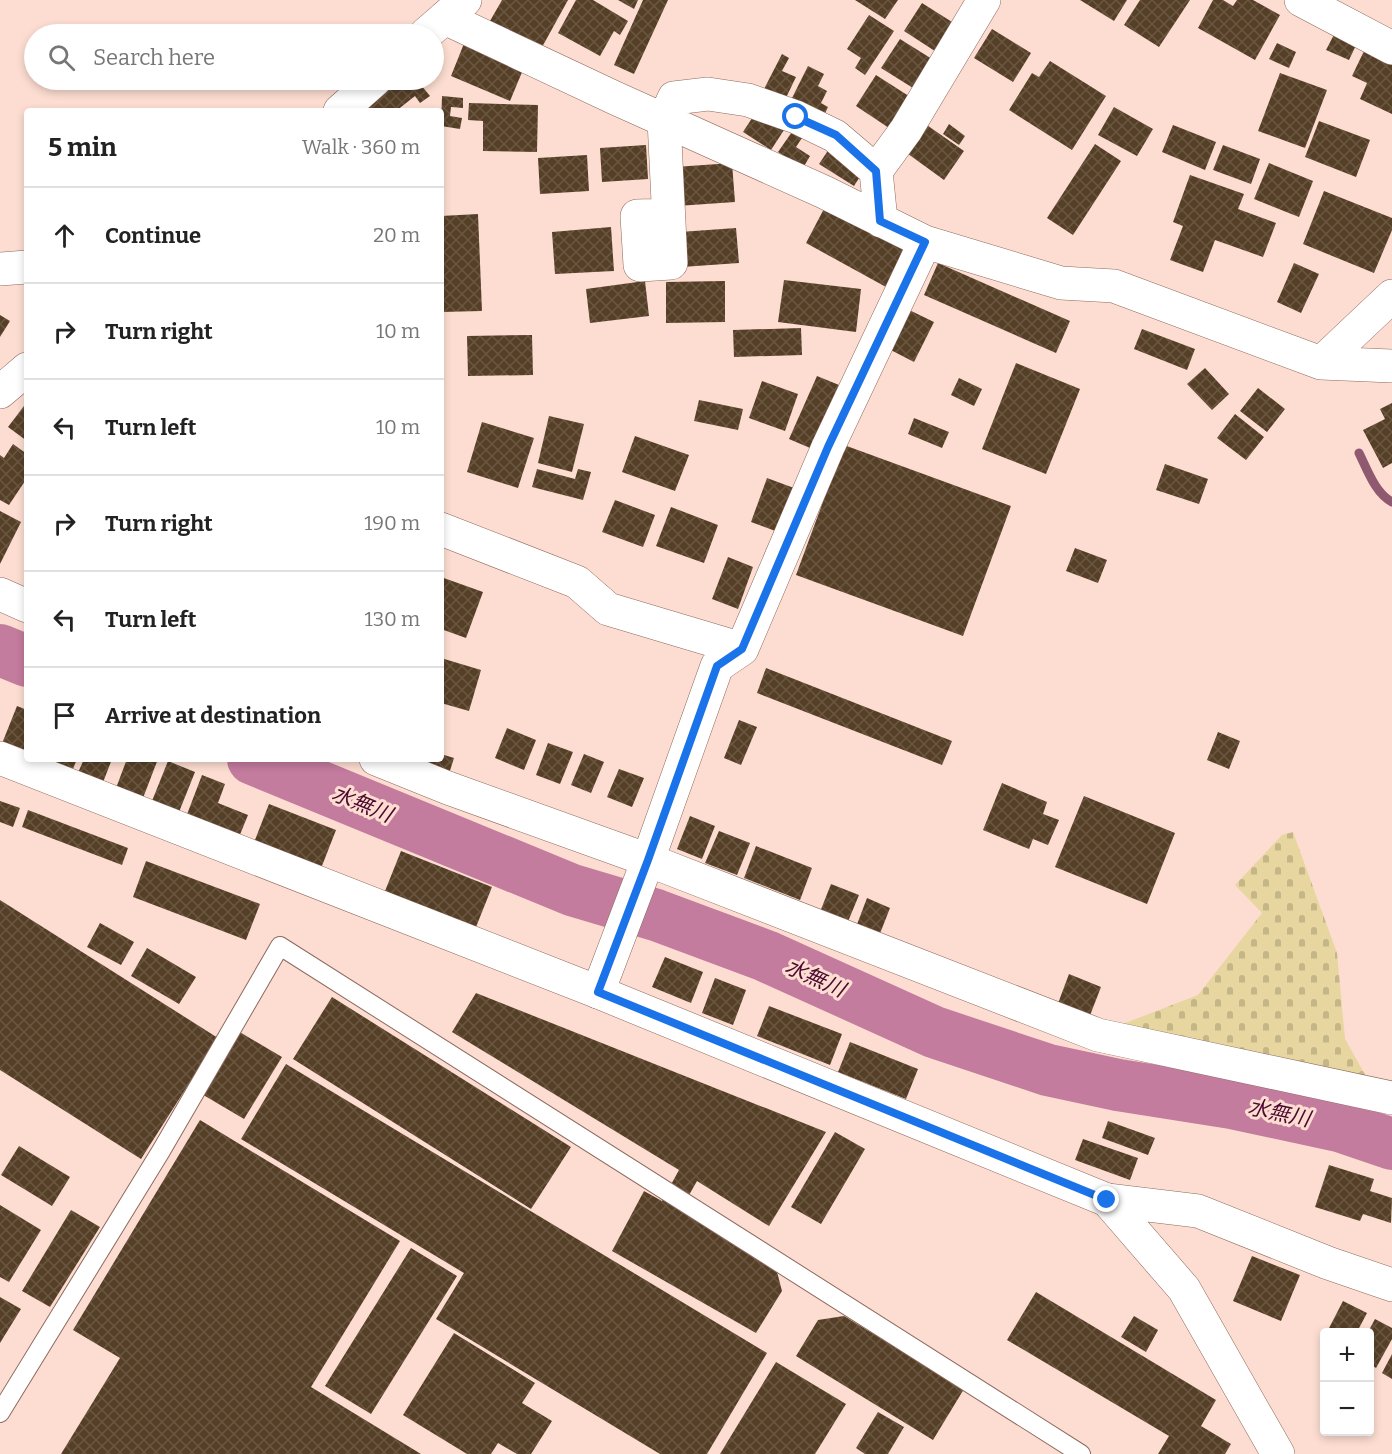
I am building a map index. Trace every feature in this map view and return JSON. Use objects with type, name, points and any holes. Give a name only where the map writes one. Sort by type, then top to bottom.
[{"type":"street","points":[[880,221],[876,171],[906,130],[984,0]]},
{"type":"street","points":[[1301,0],[1392,48]]},
{"type":"street","points":[[445,17],[824,192],[925,242],[1061,283],[1114,286],[1321,363],[1392,366]]},
{"type":"street","points":[[343,108],[364,90]]},
{"type":"street","points":[[668,215],[664,120],[674,98],[708,94],[748,100],[796,117],[836,135],[876,171]]},
{"type":"street","points":[[598,992],[717,666],[742,649],[828,447],[925,242]]},
{"type":"street","points":[[0,269],[24,267]]},
{"type":"street","points":[[1321,363],[1392,296]]},
{"type":"street","points":[[0,392],[24,372]]},
{"type":"street","points":[[444,530],[577,582],[608,609],[742,649]]},
{"type":"street","points":[[0,594],[24,605]]},
{"type":"street","points":[[0,758],[598,992],[1107,1200],[1198,1211],[1328,1263],[1392,1285]]},
{"type":"street","points":[[383,762],[448,788],[648,860],[1098,1035],[1392,1098]]},
{"type":"street","points":[[1107,1200],[1184,1289],[1278,1454]]},
{"type":"lane","points":[[0,1413],[161,1151],[280,946],[1081,1454]]},
{"type":"green space","points":[[1293,832],[1337,953],[1345,1039],[1367,1078],[1107,1030],[1198,995],[1262,913],[1235,885],[1282,835]]},
{"type":"building","points":[[502,0],[568,0],[541,49],[490,21]]},
{"type":"building","points":[[576,0],[593,0],[628,21],[620,35],[614,31],[600,56],[558,33]]},
{"type":"building","points":[[618,0],[638,0],[634,9]]},
{"type":"building","points":[[643,0],[668,0],[634,74],[614,65]]},
{"type":"building","points":[[855,0],[898,0],[885,19]]},
{"type":"building","points":[[1080,0],[1127,0],[1114,21]]},
{"type":"building","points":[[1140,0],[1190,0],[1159,47],[1124,25]]},
{"type":"building","points":[[1213,0],[1223,0],[1233,6],[1237,0],[1253,0],[1280,15],[1255,60],[1198,28]]},
{"type":"building","points":[[922,3],[960,27],[941,55],[904,31]]},
{"type":"building","points":[[869,15],[894,31],[865,75],[855,68],[861,58],[847,49]]},
{"type":"building","points":[[1338,27],[1360,37],[1349,60],[1326,50]]},
{"type":"building","points":[[992,29],[1031,53],[1013,82],[974,58]]},
{"type":"building","points":[[900,39],[940,64],[921,93],[881,68]]},
{"type":"building","points":[[465,41],[525,65],[510,101],[451,76]]},
{"type":"building","points":[[1277,43],[1296,52],[1289,68],[1269,59]]},
{"type":"building","points":[[1365,49],[1392,62],[1392,114],[1360,99],[1367,83],[1352,76]]},
{"type":"building","points":[[782,54],[789,58],[782,71],[796,77],[784,102],[763,91]]},
{"type":"building","points":[[1050,61],[1106,96],[1072,150],[1009,110],[1032,73],[1039,77]]},
{"type":"building","points":[[808,66],[824,74],[818,86],[827,91],[821,103],[828,107],[822,120],[789,104]]},
{"type":"building","points":[[1280,73],[1327,90],[1305,148],[1258,131]]},
{"type":"building","points":[[876,75],[915,100],[895,132],[856,106]]},
{"type":"building","points":[[369,90],[425,90],[430,96],[420,103],[415,96],[400,108],[347,108]]},
{"type":"building","points":[[442,96],[463,98],[463,108],[451,107],[450,116],[462,118],[460,129],[444,126],[444,108],[442,108]]},
{"type":"building","points":[[469,103],[538,105],[537,152],[483,151],[483,121],[468,120]]},
{"type":"building","points":[[1114,107],[1153,129],[1137,156],[1098,135]]},
{"type":"building","points":[[756,112],[784,130],[771,150],[743,132]]},
{"type":"building","points":[[1319,121],[1370,140],[1356,177],[1305,157]]},
{"type":"building","points":[[924,123],[964,151],[944,180],[904,151]]},
{"type":"building","points":[[949,124],[965,136],[959,145],[943,134]]},
{"type":"building","points":[[1173,125],[1216,142],[1205,170],[1162,152]]},
{"type":"building","points":[[794,129],[804,135],[796,147],[810,156],[803,168],[778,152]]},
{"type":"building","points":[[1095,144],[1121,161],[1073,235],[1047,218]]},
{"type":"building","points":[[646,145],[648,179],[602,182],[600,148]]},
{"type":"building","points":[[1223,145],[1260,159],[1251,184],[1213,170]]},
{"type":"building","points":[[831,146],[866,167],[854,186],[819,164]]},
{"type":"building","points":[[587,155],[589,191],[540,194],[538,158]]},
{"type":"building","points":[[732,163],[735,202],[677,206],[675,167]]},
{"type":"building","points":[[1269,163],[1313,181],[1299,217],[1254,199]]},
{"type":"building","points":[[1190,175],[1244,194],[1238,209],[1276,223],[1263,257],[1215,240],[1203,272],[1170,260],[1183,226],[1173,222]]},
{"type":"building","points":[[1324,191],[1392,218],[1392,230],[1374,273],[1303,244]]},
{"type":"building","points":[[826,205],[907,248],[886,287],[806,243]]},
{"type":"building","points":[[478,214],[482,311],[444,312],[444,216]]},
{"type":"building","points":[[611,227],[614,271],[555,274],[552,232]]},
{"type":"building","points":[[736,228],[739,263],[682,267],[680,232]]},
{"type":"building","points":[[938,263],[1070,321],[1056,353],[924,295]]},
{"type":"building","points":[[1294,263],[1319,274],[1301,313],[1277,302]]},
{"type":"building","points":[[784,280],[861,289],[856,332],[778,322]]},
{"type":"building","points":[[645,281],[649,316],[590,323],[586,289]]},
{"type":"building","points":[[725,281],[725,322],[666,323],[666,282]]},
{"type":"building","points":[[903,307],[934,322],[914,362],[883,346]]},
{"type":"building","points":[[0,315],[10,321],[0,337]]},
{"type":"building","points":[[801,328],[802,355],[734,357],[733,330]]},
{"type":"building","points":[[1142,329],[1195,349],[1187,370],[1134,349]]},
{"type":"building","points":[[532,335],[533,375],[468,376],[467,336]]},
{"type":"building","points":[[1016,363],[1080,389],[1046,474],[982,449]]},
{"type":"building","points":[[1205,368],[1229,394],[1212,410],[1187,384]]},
{"type":"building","points":[[817,376],[839,385],[810,448],[789,439]]},
{"type":"building","points":[[959,378],[982,389],[974,406],[951,395]]},
{"type":"building","points":[[762,381],[798,394],[785,431],[749,418]]},
{"type":"building","points":[[1258,388],[1285,409],[1267,432],[1240,411]]},
{"type":"building","points":[[699,400],[743,409],[738,430],[694,421]]},
{"type":"building","points":[[1392,403],[1392,463],[1383,468],[1363,430],[1385,419],[1380,409]]},
{"type":"building","points":[[24,406],[24,439],[8,427]]},
{"type":"building","points":[[1235,414],[1264,437],[1246,460],[1217,438]]},
{"type":"building","points":[[549,416],[584,424],[572,472],[538,463]]},
{"type":"building","points":[[914,418],[949,432],[942,448],[908,434]]},
{"type":"building","points":[[482,422],[534,438],[518,488],[467,472]]},
{"type":"building","points":[[635,436],[689,455],[675,491],[622,472]]},
{"type":"building","points":[[13,444],[24,452],[24,482],[9,505],[0,500],[0,455],[4,458]]},
{"type":"building","points":[[844,445],[1011,506],[963,636],[796,575]]},
{"type":"building","points":[[1165,464],[1208,479],[1199,504],[1156,490]]},
{"type":"building","points":[[537,469],[575,479],[578,469],[591,472],[583,500],[532,487]]},
{"type":"building","points":[[767,478],[794,488],[778,532],[751,522]]},
{"type":"building","points":[[615,500],[655,515],[643,547],[602,532]]},
{"type":"building","points":[[671,507],[718,525],[704,563],[656,546]]},
{"type":"building","points":[[0,511],[21,522],[0,564]]},
{"type":"building","points":[[1075,548],[1107,560],[1098,583],[1066,571]]},
{"type":"building","points":[[728,557],[753,567],[738,609],[712,599]]},
{"type":"building","points":[[444,578],[483,592],[466,638],[444,630]]},
{"type":"building","points":[[444,659],[481,670],[469,711],[444,704]]},
{"type":"building","points":[[766,668],[952,741],[942,765],[757,693]]},
{"type":"building","points":[[17,706],[24,709],[24,756],[1,746]]},
{"type":"building","points":[[739,720],[757,727],[741,765],[724,758]]},
{"type":"building","points":[[507,728],[536,740],[524,770],[495,758]]},
{"type":"building","points":[[1218,732],[1240,741],[1229,769],[1207,760]]},
{"type":"building","points":[[548,743],[573,752],[560,784],[536,775]]},
{"type":"building","points":[[584,754],[604,762],[591,793],[571,785]]},
{"type":"building","points":[[444,755],[454,758],[448,777],[406,762],[444,762]]},
{"type":"building","points":[[41,762],[76,762],[71,774]]},
{"type":"building","points":[[83,762],[111,762],[102,785],[77,775]]},
{"type":"building","points":[[126,762],[157,762],[143,798],[116,788]]},
{"type":"building","points":[[168,762],[195,772],[179,812],[152,801]]},
{"type":"building","points":[[619,769],[644,778],[632,807],[607,797]]},
{"type":"building","points":[[202,775],[225,784],[218,803],[248,815],[239,837],[186,817]]},
{"type":"building","points":[[1002,783],[1047,802],[1043,814],[1059,820],[1048,845],[1033,839],[1029,849],[983,830]]},
{"type":"building","points":[[1084,796],[1175,833],[1147,904],[1055,867]]},
{"type":"building","points":[[0,801],[20,808],[13,827],[0,822]]},
{"type":"building","points":[[269,804],[336,830],[320,871],[253,845]]},
{"type":"building","points":[[28,810],[128,848],[122,865],[22,827]]},
{"type":"building","points":[[690,816],[715,826],[702,859],[677,849]]},
{"type":"building","points":[[719,831],[750,843],[737,875],[705,863]]},
{"type":"building","points":[[756,846],[812,868],[800,900],[744,878]]},
{"type":"building","points":[[401,851],[492,887],[476,927],[385,891]]},
{"type":"building","points":[[146,861],[260,904],[246,940],[133,897]]},
{"type":"building","points":[[831,884],[859,895],[847,924],[820,912]]},
{"type":"building","points":[[867,898],[890,908],[879,936],[856,927]]},
{"type":"building","points":[[0,900],[218,1038],[141,1159],[0,1070]]},
{"type":"building","points":[[100,923],[134,942],[121,965],[87,947]]},
{"type":"building","points":[[147,948],[196,977],[179,1004],[131,976]]},
{"type":"building","points":[[665,957],[703,972],[691,1003],[652,987]]},
{"type":"building","points":[[1069,974],[1101,987],[1089,1018],[1057,1006]]},
{"type":"building","points":[[715,978],[746,990],[733,1025],[702,1013]]},
{"type":"building","points":[[476,993],[826,1132],[769,1226],[697,1181],[680,1211],[776,1268],[782,1291],[756,1333],[612,1251],[644,1191],[662,1201],[679,1170],[452,1032]]},
{"type":"building","points":[[332,997],[571,1147],[531,1209],[293,1059]]},
{"type":"building","points":[[769,1006],[842,1034],[830,1065],[757,1036]]},
{"type":"building","points":[[238,1031],[282,1057],[244,1119],[200,1093]]},
{"type":"building","points":[[850,1042],[918,1069],[906,1099],[838,1072]]},
{"type":"building","points":[[286,1064],[767,1353],[707,1454],[660,1454],[436,1319],[464,1273],[241,1139]]},
{"type":"building","points":[[200,1120],[400,1241],[311,1387],[421,1454],[61,1454],[120,1358],[73,1330]]},
{"type":"building","points":[[1108,1121],[1155,1138],[1148,1155],[1102,1138]]},
{"type":"building","points":[[835,1132],[865,1149],[821,1224],[791,1207]]},
{"type":"building","points":[[1083,1139],[1138,1158],[1130,1180],[1075,1160]]},
{"type":"building","points":[[19,1146],[70,1177],[52,1206],[1,1175]]},
{"type":"building","points":[[1329,1165],[1374,1179],[1370,1191],[1392,1198],[1391,1223],[1363,1214],[1360,1221],[1315,1207]]},
{"type":"building","points":[[0,1205],[41,1230],[9,1282],[0,1277]]},
{"type":"building","points":[[71,1210],[100,1227],[50,1307],[22,1291]]},
{"type":"building","points":[[411,1248],[457,1276],[371,1414],[325,1386]]},
{"type":"building","points":[[1252,1256],[1300,1275],[1281,1321],[1233,1301]]},
{"type":"building","points":[[1036,1292],[1216,1400],[1201,1426],[1231,1444],[1225,1454],[1158,1454],[1169,1436],[1007,1340]]},
{"type":"building","points":[[0,1297],[21,1309],[0,1343]]},
{"type":"building","points":[[1343,1301],[1367,1313],[1359,1328],[1329,1328]]},
{"type":"building","points":[[844,1316],[964,1389],[933,1440],[796,1356],[818,1320]]},
{"type":"building","points":[[1134,1316],[1158,1330],[1146,1352],[1121,1337]]},
{"type":"building","points":[[1375,1319],[1392,1328],[1392,1339],[1376,1368],[1374,1367],[1374,1328],[1370,1328]]},
{"type":"building","points":[[454,1333],[535,1383],[522,1403],[552,1421],[531,1454],[517,1454],[498,1443],[491,1454],[467,1454],[403,1415]]},
{"type":"building","points":[[1392,1354],[1392,1379],[1382,1373]]},
{"type":"building","points":[[776,1362],[846,1404],[815,1454],[720,1454]]},
{"type":"building","points":[[878,1412],[904,1427],[888,1454],[865,1454],[856,1448]]},
{"type":"waterway","points":[[1359,453],[1376,487],[1392,502]]},
{"type":"waterway","name":"水無川","points":[[0,650],[24,660]]},
{"type":"waterway","name":"水無川","points":[[260,762],[572,890],[656,915],[766,956],[934,1032],[1048,1070],[1118,1085],[1232,1103],[1339,1126],[1392,1144]]},
{"type":"route","points":[[796,117],[836,135],[876,171],[880,221],[925,242],[828,447],[742,649],[717,666],[598,992],[1107,1200]]}]
